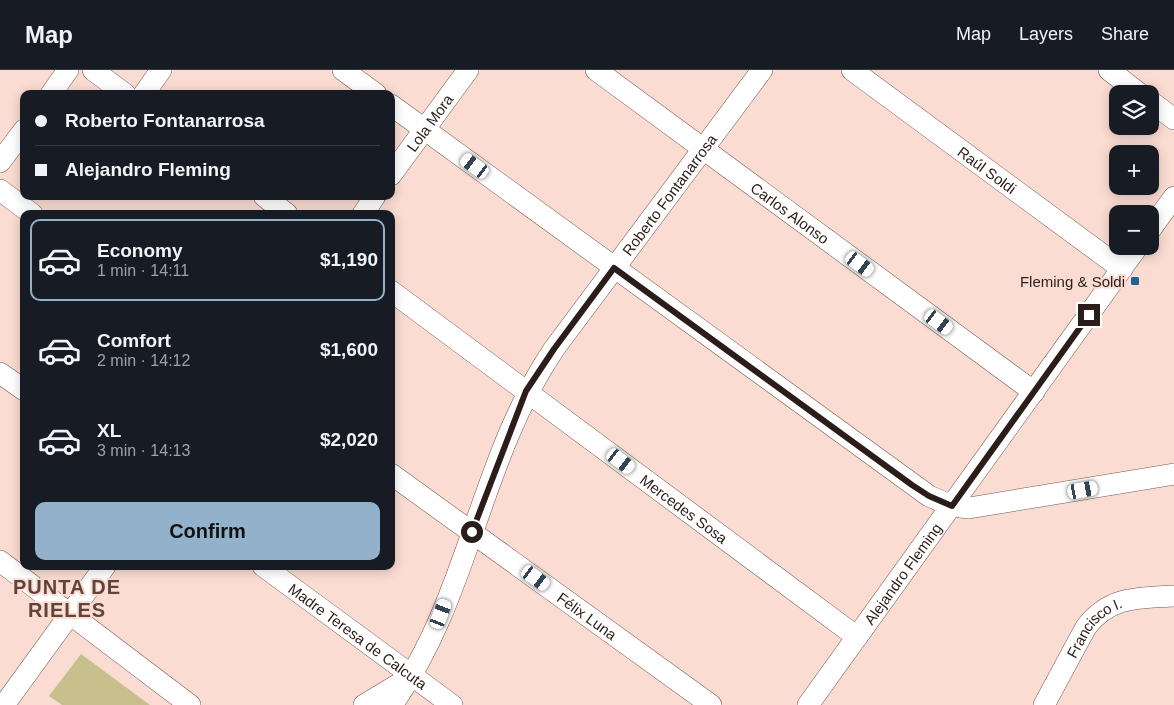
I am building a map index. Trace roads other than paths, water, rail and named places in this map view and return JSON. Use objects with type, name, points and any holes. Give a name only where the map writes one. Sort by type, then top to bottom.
[{"type":"street","points":[[54,90],[68,70]]},
{"type":"street","points":[[93,70],[120,90]]},
{"type":"street","points":[[147,90],[161,70]]},
{"type":"street","points":[[343,70],[370,90]]},
{"type":"street","name":"Lola Mora","points":[[395,169],[468,70]]},
{"type":"street","name":"Carlos Alonso","points":[[596,70],[1034,392]]},
{"type":"street","name":"Roberto Fontanarrosa","points":[[392,705],[413,676],[435,629],[526,391],[554,349],[762,70]]},
{"type":"street","name":"Raúl Soldi","points":[[852,70],[1122,269]]},
{"type":"street","points":[[1109,70],[1128,85]]},
{"type":"street","points":[[395,108],[929,496],[952,506],[969,508],[1174,474]]},
{"type":"street","points":[[1159,108],[1174,119]]},
{"type":"street","points":[[0,162],[20,135]]},
{"type":"street","points":[[0,190],[27,210]]},
{"type":"street","points":[[1159,218],[1174,197]]},
{"type":"street","points":[[269,200],[282,210]]},
{"type":"street","name":"Alejandro Fleming","points":[[808,705],[1132,255]]},
{"type":"street","name":"Mercedes Sosa","points":[[395,294],[857,636]]},
{"type":"street","points":[[0,373],[20,387]]},
{"type":"street","name":"Félix Luna","points":[[395,477],[711,705]]},
{"type":"street","points":[[0,561],[190,705]]},
{"type":"street","points":[[4,705],[102,570]]},
{"type":"street","name":"Madre Teresa de Calcuta","points":[[268,570],[452,705]]},
{"type":"street","name":"Francisco I.","points":[[1044,705],[1095,616],[1107,607],[1121,601],[1174,596]]},
{"type":"street","points":[[364,705],[413,676]]},
{"type":"place","name":"Fleming & Soldi","points":[[1135,281]]},
{"type":"district","name":"PUNTA DE RIELES","points":[[67,598]]}]
